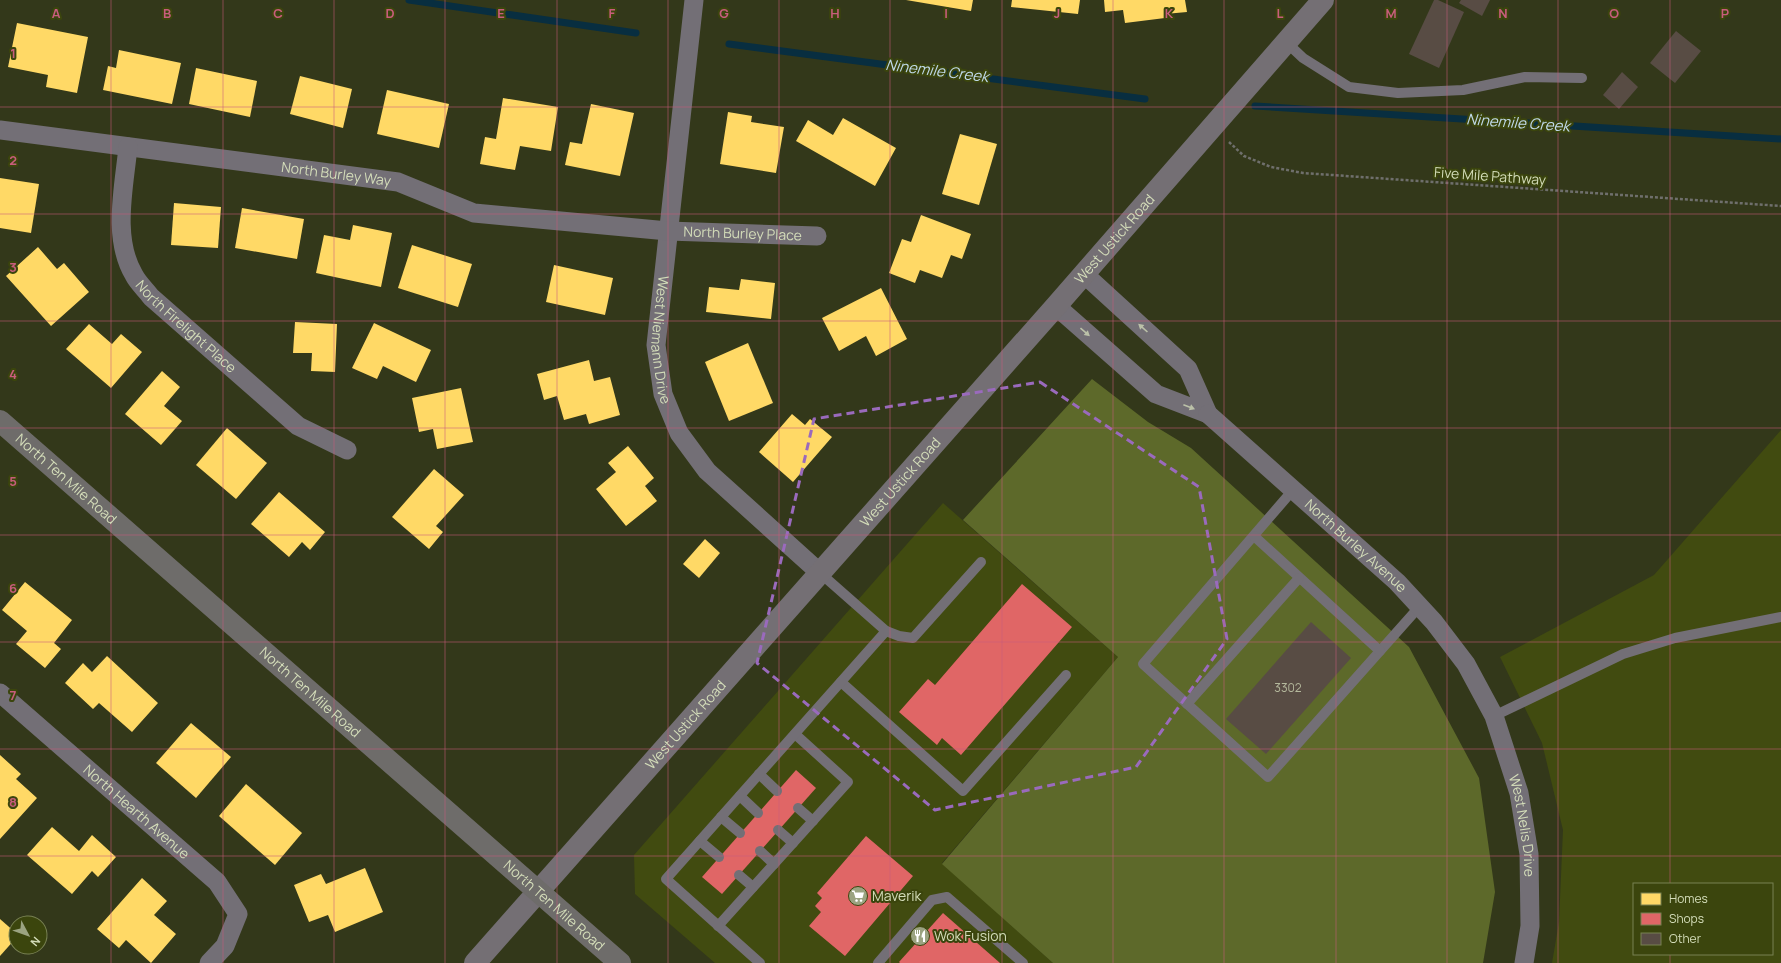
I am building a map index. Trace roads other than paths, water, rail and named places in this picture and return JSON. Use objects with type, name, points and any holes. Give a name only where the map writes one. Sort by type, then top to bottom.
[{"type":"main road","name":"West Ustick Road","points":[[475,963],[1056,306],[1323,0]]},
{"type":"main road","name":"North Ten Mile Road","points":[[0,421],[620,963]]},
{"type":"street","name":"West Niemann Drive","points":[[694,0],[656,345],[663,394],[680,433],[707,471],[820,572]]},
{"type":"street","name":"North Burley Way","points":[[0,130],[398,182],[474,213],[668,231]]},
{"type":"street","name":"North Firelight Place","points":[[128,147],[121,223],[123,251],[134,276],[151,297],[298,426],[346,450]]},
{"type":"street","name":"North Burley Place","points":[[668,231],[817,236]]},
{"type":"street","name":"North Burley Avenue","points":[[1084,274],[1188,369],[1208,414]]},
{"type":"street","name":"North Burley Avenue","points":[[1056,306],[1156,394],[1208,414],[1397,582],[1434,622],[1466,664],[1483,695]]},
{"type":"street","name":"North Hearth Avenue","points":[[0,693],[217,882],[238,914],[225,946],[209,963]]},
{"type":"street","name":"West Nelis Drive","points":[[1483,695],[1494,716],[1519,793],[1529,854],[1530,926],[1524,963]]},
{"type":"lane","points":[[1286,42],[1303,58],[1349,87],[1398,93],[1463,90],[1525,77],[1582,78]]},
{"type":"lane","points":[[1293,490],[1142,664],[1268,777],[1420,606]]},
{"type":"lane","points":[[1254,536],[1380,651]]},
{"type":"lane","points":[[820,572],[886,631],[899,636],[913,638],[981,562]]},
{"type":"lane","points":[[1187,704],[1299,578]]},
{"type":"lane","points":[[1494,716],[1623,654],[1675,638],[1781,617]]},
{"type":"lane","points":[[760,963],[666,880],[886,631]]},
{"type":"lane","points":[[841,682],[962,791],[1066,675]]},
{"type":"lane","points":[[718,926],[848,782],[795,734]]},
{"type":"lane","points":[[759,774],[778,791]]},
{"type":"lane","points":[[740,796],[758,813]]},
{"type":"lane","points":[[798,808],[813,821]]},
{"type":"lane","points":[[721,817],[740,833]]},
{"type":"lane","points":[[778,830],[793,843]]},
{"type":"lane","points":[[700,841],[719,857]]},
{"type":"lane","points":[[760,851],[774,864]]},
{"type":"lane","points":[[739,875],[753,887]]},
{"type":"lane","points":[[878,963],[932,900],[947,897],[1023,963]]},
{"type":"waterway","name":"Ninemile Creek","points":[[409,0],[636,33]]},
{"type":"waterway","name":"Ninemile Creek","points":[[729,44],[1145,99]]},
{"type":"waterway","name":"Ninemile Creek","points":[[1255,106],[1781,139]]},
{"type":"place","name":"Maverik","points":[[858,896]]},
{"type":"place","name":"Wok Fusion","points":[[920,936]]}]
